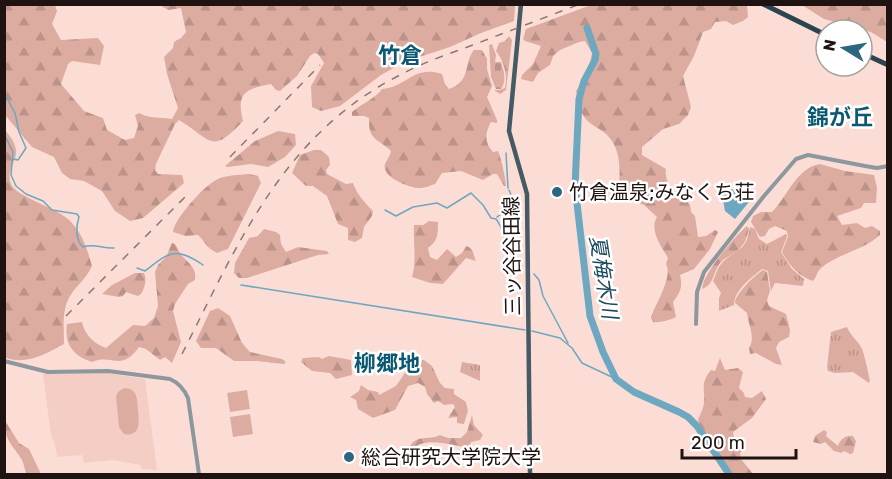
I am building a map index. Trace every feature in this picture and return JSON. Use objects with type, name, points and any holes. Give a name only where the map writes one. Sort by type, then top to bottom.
[{"type":"highway","points":[[763,4],[814,29]]},
{"type":"highway","points":[[874,59],[888,65]]},
{"type":"main road","name":"三ッ谷谷田線","points":[[521,4],[509,131],[527,194],[530,474]]},
{"type":"street","points":[[696,324],[697,292],[704,272],[796,159],[808,155],[877,168],[888,166]]},
{"type":"street","points":[[4,361],[48,372],[108,371],[176,382],[188,398],[199,474]]},
{"type":"shaded area","points":[[101,372],[145,379],[157,470],[141,469],[141,465],[112,460],[84,463],[82,455],[57,457],[51,436],[43,374]]},
{"type":"green space","points":[[5,4],[55,5],[57,11],[52,24],[61,40],[98,38],[104,46],[100,65],[72,61],[68,64],[61,84],[84,111],[103,118],[107,130],[125,140],[134,138],[138,126],[135,115],[139,113],[172,119],[178,108],[164,57],[173,48],[174,42],[186,32],[181,8],[168,10],[160,5],[515,5],[514,21],[450,47],[404,62],[381,75],[340,106],[321,111],[312,107],[311,86],[324,63],[318,54],[314,53],[297,76],[280,91],[271,84],[255,88],[245,94],[241,104],[243,121],[218,141],[206,139],[179,120],[175,124],[155,170],[158,174],[182,175],[184,183],[143,218],[130,221],[115,211],[102,191],[84,181],[70,179],[62,173],[54,157],[32,147],[5,115]]},
{"type":"green space","points":[[591,5],[747,5],[748,17],[743,21],[733,25],[726,21],[715,22],[711,29],[703,32],[683,76],[691,107],[688,115],[679,124],[663,129],[642,147],[642,155],[666,169],[668,184],[676,198],[685,199],[689,203],[691,212],[695,216],[698,237],[706,236],[715,230],[718,232],[710,249],[694,269],[680,275],[680,290],[673,302],[676,317],[665,321],[653,322],[651,317],[663,290],[668,269],[666,264],[668,258],[655,233],[657,217],[644,205],[634,201],[619,186],[619,166],[615,147],[606,134],[585,118],[579,105],[576,91],[588,71],[592,53],[585,41],[560,50],[553,56],[550,65],[538,73],[533,82],[521,79],[533,64],[541,46],[523,39],[526,29]]},
{"type":"green space","points":[[802,5],[887,5],[887,42],[874,34],[874,18],[822,18]]},
{"type":"green space","points":[[509,36],[512,40],[506,90],[500,94],[494,90],[505,88],[506,73],[496,51],[499,43],[505,41]]},
{"type":"green space","points":[[492,44],[496,55],[495,62],[501,62],[504,72],[504,83],[501,89],[496,89],[491,77],[489,45]]},
{"type":"green space","points":[[474,50],[482,50],[487,59],[487,69],[492,86],[487,97],[497,123],[491,122],[487,141],[493,152],[498,151],[506,186],[497,174],[483,180],[461,171],[442,173],[435,184],[423,188],[400,183],[387,173],[385,167],[391,151],[372,135],[369,118],[352,116],[352,112],[382,89],[398,85],[424,72],[442,74],[449,89],[456,86],[464,77]]},
{"type":"green space","points":[[4,129],[15,147],[15,160],[10,171],[11,184],[14,189],[70,221],[81,236],[92,266],[68,299],[64,317],[64,344],[35,358],[20,360],[4,357]]},
{"type":"green space","points":[[278,131],[295,134],[296,145],[285,157],[268,167],[251,164],[225,166],[255,141]]},
{"type":"green space","points":[[321,150],[329,157],[330,165],[326,170],[327,174],[346,184],[353,183],[373,211],[364,227],[362,238],[355,242],[348,240],[348,228],[338,224],[327,196],[313,186],[306,186],[292,173],[300,155]]},
{"type":"green space","points":[[820,164],[845,171],[874,175],[877,188],[876,203],[864,203],[861,208],[837,216],[842,225],[857,223],[865,228],[872,226],[880,231],[880,235],[866,245],[827,264],[819,270],[813,281],[795,270],[782,252],[788,237],[787,231],[775,226],[769,229],[765,236],[760,237],[751,222],[753,216],[761,212],[772,212],[798,177]]},
{"type":"green space","points":[[249,174],[258,176],[261,183],[228,249],[217,253],[198,235],[186,236],[173,232],[184,211],[211,183],[224,177]]},
{"type":"green space","points":[[429,221],[438,222],[437,237],[428,248],[430,257],[437,260],[447,249],[456,257],[466,246],[472,250],[476,261],[466,258],[443,284],[430,283],[412,277],[415,258],[414,225],[423,225]]},
{"type":"green space","points":[[747,226],[749,229],[743,245],[720,263],[711,282],[702,289],[714,265]]},
{"type":"green space","points":[[750,227],[755,229],[759,239],[767,244],[786,234],[781,252],[792,269],[804,279],[803,286],[775,283],[771,291],[768,271],[762,269],[740,289],[734,305],[719,311],[721,293],[713,281],[720,265],[746,242]]},
{"type":"green space","points":[[264,229],[280,235],[281,244],[286,252],[298,247],[327,251],[329,254],[318,255],[247,278],[239,278],[234,273],[235,263],[249,238],[258,236]]},
{"type":"green space","points":[[172,243],[191,265],[195,280],[188,284],[173,311],[181,342],[172,363],[165,357],[160,360],[146,349],[139,347],[127,359],[121,361],[92,362],[75,353],[67,338],[67,324],[82,322],[90,338],[106,348],[133,325],[145,326],[154,318],[158,306],[155,272],[166,257]]},
{"type":"green space","points":[[763,270],[767,272],[770,291],[767,300],[769,306],[786,314],[790,330],[789,337],[779,342],[776,348],[782,365],[756,353],[750,354],[752,335],[747,313],[735,303],[742,290]]},
{"type":"green space","points":[[135,273],[144,273],[145,278],[144,289],[138,296],[126,292],[119,297],[102,294],[112,285]]},
{"type":"green space","points":[[218,308],[230,316],[242,343],[250,352],[282,359],[286,362],[284,364],[234,361],[216,348],[201,348],[196,341],[210,311]]},
{"type":"green space","points":[[847,327],[862,349],[869,383],[853,372],[828,371],[831,332]]},
{"type":"green space","points":[[329,356],[351,360],[352,375],[336,379],[330,373],[312,371],[301,362],[303,358],[319,357],[322,359]]},
{"type":"green space","points":[[720,358],[725,370],[738,368],[743,372],[739,388],[745,397],[752,398],[762,391],[766,399],[752,418],[733,432],[735,444],[744,446],[740,453],[741,459],[753,474],[731,474],[698,421],[704,405],[705,379],[711,370],[715,371]]},
{"type":"green space","points":[[422,360],[432,366],[445,388],[454,389],[454,394],[466,402],[468,411],[464,424],[457,423],[457,417],[448,418],[455,407],[453,404],[444,405],[438,401],[434,403],[425,387],[418,383],[408,386],[395,410],[373,418],[358,409],[356,400],[350,397],[359,391],[361,385],[368,390],[378,392],[379,395],[396,386],[409,367],[421,364]]},
{"type":"green space","points":[[462,362],[480,365],[480,381],[460,372]]},
{"type":"green space","points":[[124,388],[133,391],[137,400],[138,428],[130,434],[124,434],[119,427],[116,397],[118,392]]},
{"type":"green space","points":[[247,390],[250,409],[230,412],[227,393]]},
{"type":"green space","points":[[250,414],[253,434],[233,437],[230,417]]},
{"type":"green space","points":[[472,415],[474,425],[483,435],[480,440],[471,442],[470,448],[433,442],[419,444],[414,448],[410,446],[416,440],[440,435],[448,438],[461,438],[467,432]]},
{"type":"green space","points":[[4,419],[19,443],[29,449],[41,474],[27,474],[22,460],[7,437]]},
{"type":"green space","points":[[824,430],[827,432],[826,436],[838,446],[843,438],[853,436],[856,441],[853,453],[834,451],[825,442],[821,444],[813,442],[815,436]]},
{"type":"water","points":[[723,187],[728,191],[731,188],[749,202],[735,219],[725,211],[719,193]]},
{"type":"waterway","name":"夏梅木川","points":[[587,28],[596,54],[579,99],[575,186],[590,316],[616,379],[634,392],[688,417],[697,426],[729,474]]},
{"type":"waterway","points":[[4,93],[15,113],[19,132],[26,148],[18,160],[13,159]]},
{"type":"waterway","points":[[4,134],[13,152],[11,175],[16,186],[26,194],[43,201],[52,210],[77,214],[79,217],[77,237],[83,247],[114,248]]},
{"type":"waterway","points":[[506,153],[508,188]]},
{"type":"waterway","points":[[497,217],[515,204],[509,190]]},
{"type":"waterway","points":[[385,210],[396,216],[413,207],[437,203],[447,208],[471,193],[483,205],[491,218],[496,219],[510,254],[522,266]]},
{"type":"waterway","points":[[137,268],[145,271],[160,259],[173,254],[186,255],[203,265]]},
{"type":"waterway","points":[[534,274],[539,280],[543,296],[568,343]]},
{"type":"waterway","points":[[241,285],[525,330]]},
{"type":"waterway","points":[[532,331],[560,338],[572,348],[582,363],[616,379]]},
{"type":"railway","points":[[182,354],[244,234],[293,161],[323,129],[358,101],[407,71],[580,4]]},
{"type":"railway","points":[[230,157],[320,65]]},
{"type":"railway","points":[[66,316],[185,197]]},
{"type":"place","name":"竹倉温泉;みなくち荘","points":[[557,192]]},
{"type":"place","name":"総合研究大学院大学","points":[[349,457]]},
{"type":"district","name":"竹倉","points":[[400,55]]},
{"type":"district","name":"錦が丘","points":[[840,117]]},
{"type":"district","name":"柳郷地","points":[[387,363]]}]
